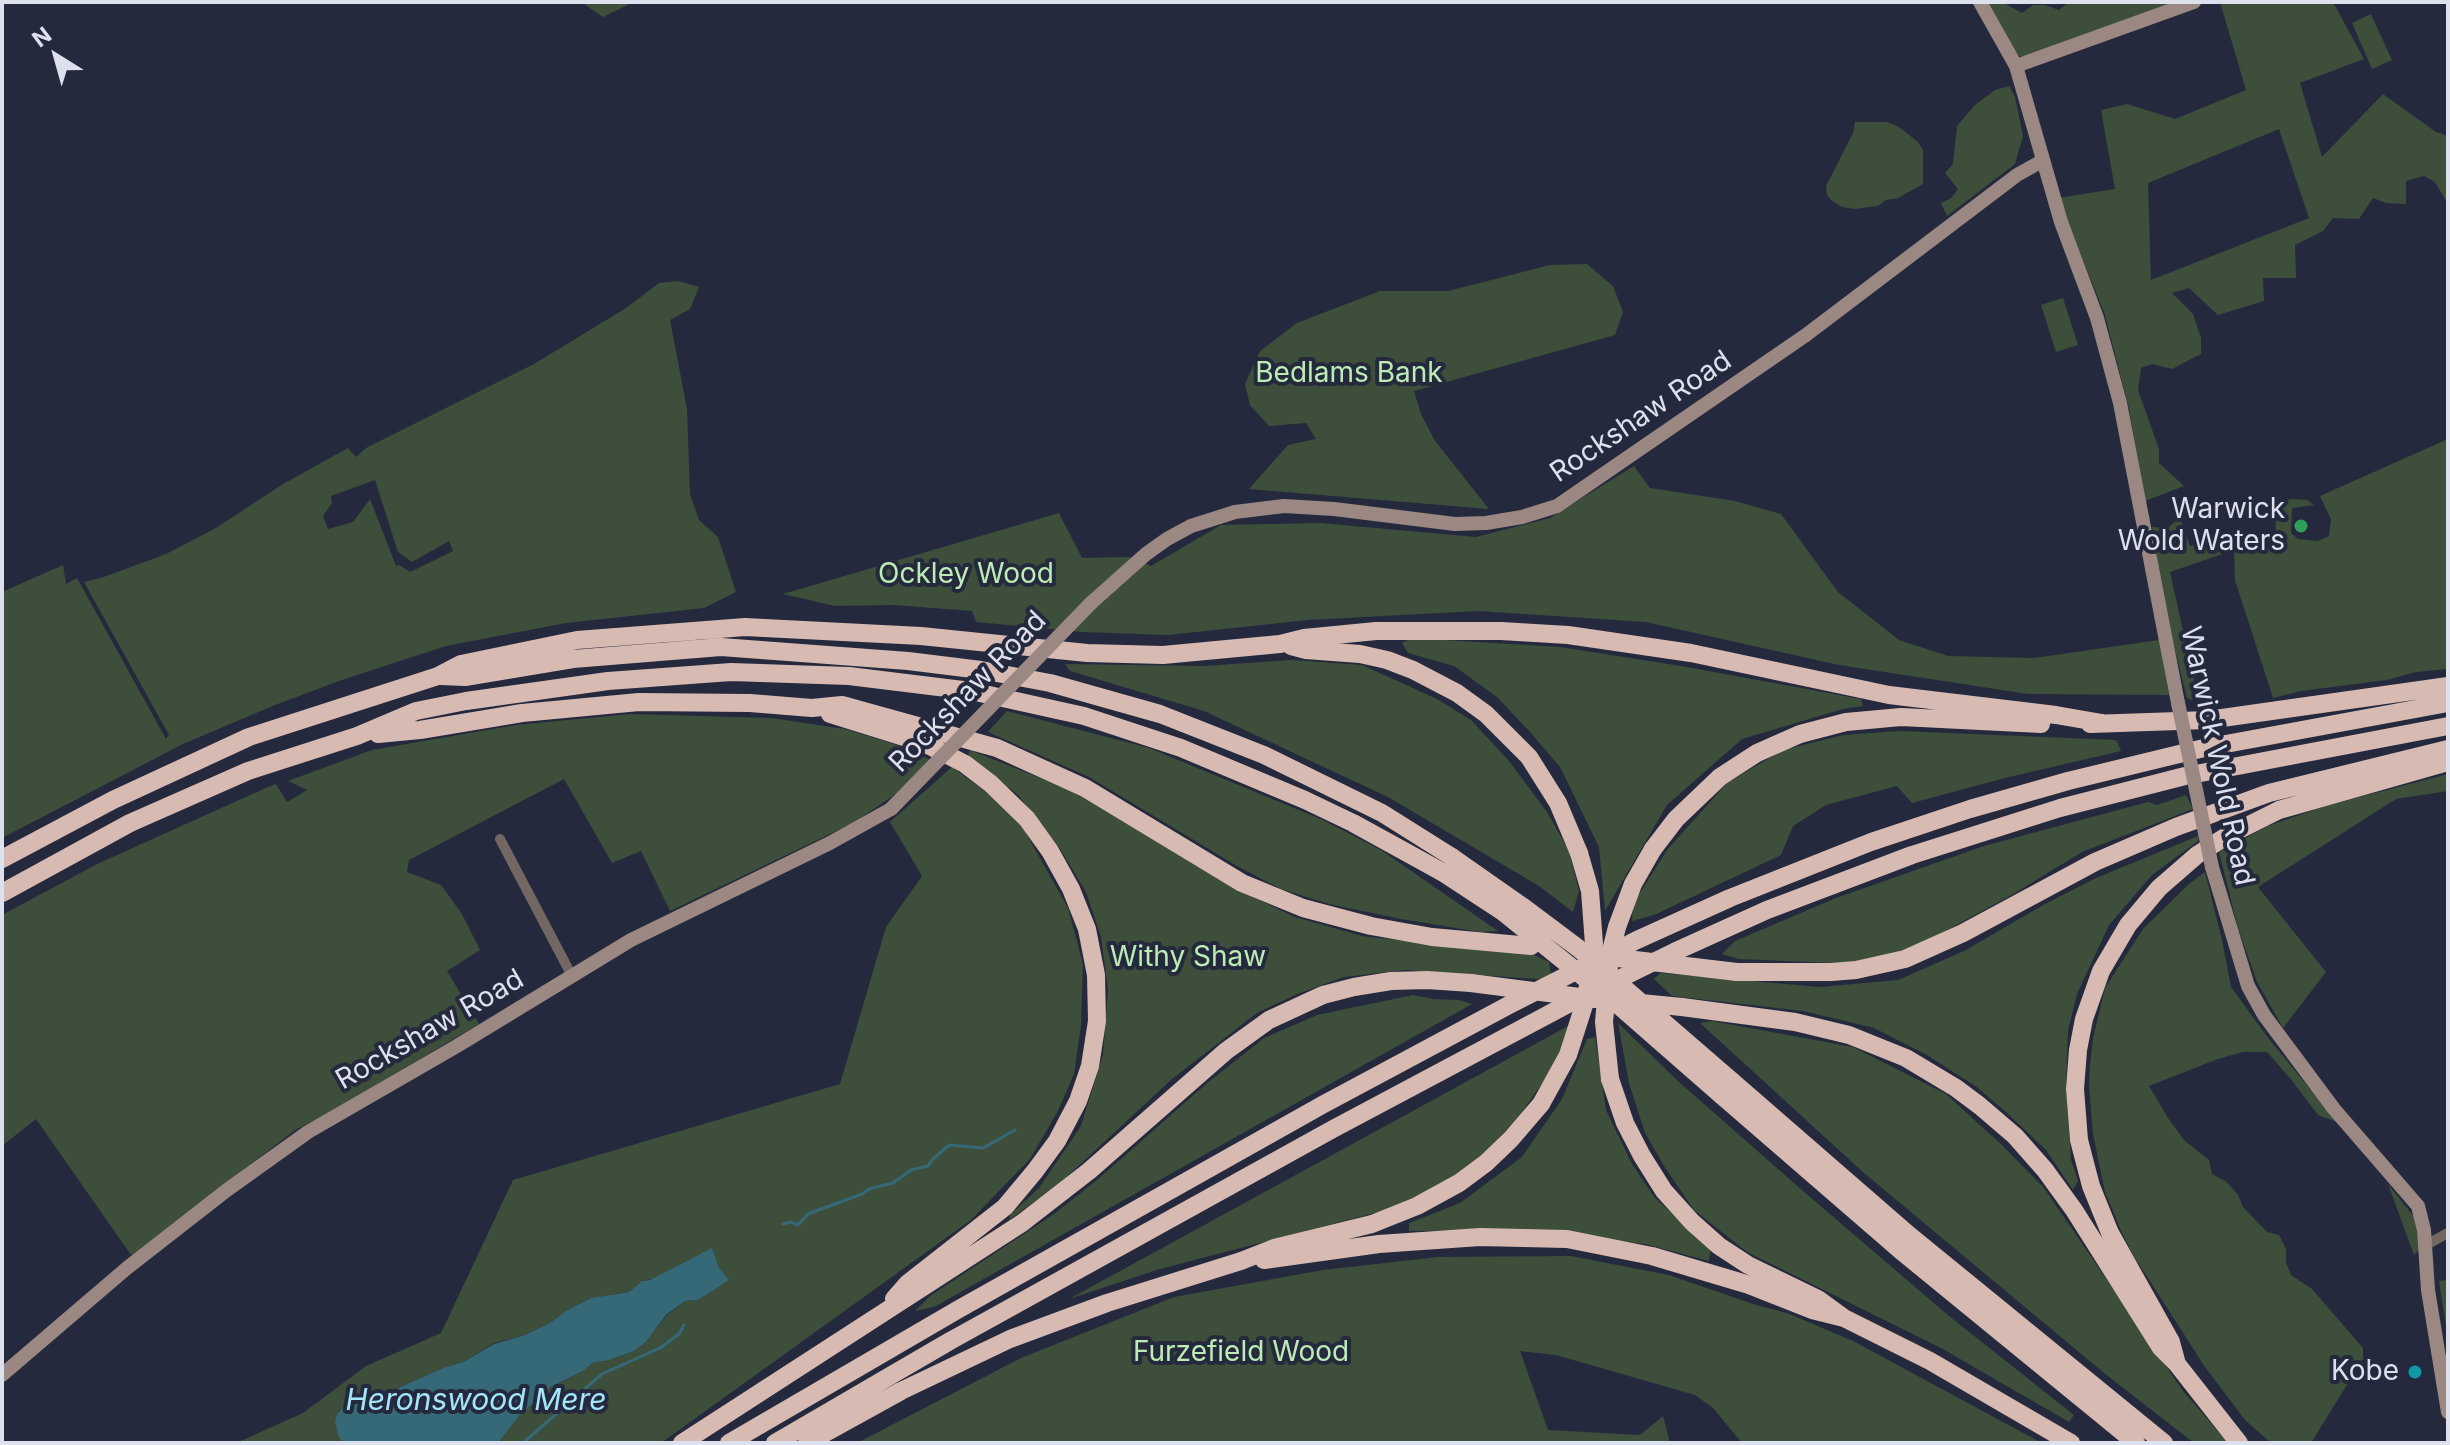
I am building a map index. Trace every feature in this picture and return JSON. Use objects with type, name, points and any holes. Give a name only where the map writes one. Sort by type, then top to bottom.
[{"type":"highway","points":[[2,859],[113,800],[249,737],[438,676],[461,664],[577,640],[745,627],[921,636],[1087,653],[1163,655],[1376,631],[1501,631],[1568,635],[1691,653],[1889,695],[2102,723]]},
{"type":"highway","points":[[807,1443],[901,1391],[1010,1339],[1107,1303],[1274,1248],[1372,1224],[1417,1206],[1459,1183],[1486,1163],[1541,1104],[1568,1055],[1586,999],[1594,944],[1590,891],[1579,853],[1558,803],[1529,757],[1486,714],[1457,693],[1387,660],[1280,644]]},
{"type":"highway","points":[[438,676],[465,677],[573,659],[721,647],[908,661],[1050,683],[1160,714],[1277,762],[1382,813],[2164,1443]]},
{"type":"highway","points":[[2,893],[130,823],[248,771],[357,736],[416,711],[608,681],[731,672],[879,679],[971,691],[1084,716],[1181,748],[1447,865]]},
{"type":"highway","points":[[2071,1443],[1930,1361],[1844,1318],[1818,1299],[1748,1265],[1719,1246],[1664,1191],[1625,1123],[1610,1079],[1604,1022],[1610,955],[1633,884],[1653,849],[1676,819],[1720,777],[1757,753],[1800,734],[1846,722],[1901,717],[2057,725],[2208,720],[2448,686]]},
{"type":"highway","points":[[357,736],[420,730],[522,713],[639,702],[750,703],[812,708],[842,705],[997,748],[1085,788],[1242,883],[1303,908],[1371,926],[1418,934],[1737,972],[1831,972],[1905,959],[1963,933],[2095,862],[2176,827],[2269,793],[2448,749]]},
{"type":"highway","points":[[729,1443],[1324,1104],[1608,954],[1730,898],[1871,842],[2068,781],[2229,743],[2448,703]]},
{"type":"highway","points":[[812,708],[926,744],[965,764],[991,784],[1027,819],[1057,863],[1087,929],[1096,975],[1097,1021],[1090,1066],[1078,1101],[1057,1141],[1005,1207],[908,1283],[878,1317]]},
{"type":"highway","points":[[775,1443],[950,1341],[1333,1129],[1568,1004],[1756,915],[1912,855],[2060,808],[2201,773],[2448,726]]},
{"type":"highway","points":[[2177,1364],[2171,1342],[2118,1250],[2099,1209],[2079,1140],[2075,1089],[2078,1050],[2084,1019],[2101,971],[2128,925],[2159,888],[2197,855],[2225,837],[2279,810],[2448,762]]},
{"type":"highway","points":[[682,1443],[1022,1223],[1089,1171],[1226,1051],[1269,1020],[1323,995],[1354,987],[1391,981],[1427,980],[1795,1022],[1849,1035],[1906,1058],[1956,1088],[2015,1136],[2045,1170],[2074,1210],[2161,1348],[2239,1443]]},
{"type":"highway","points":[[1727,1089],[1900,1250],[2136,1443]]},
{"type":"highway","points":[[1241,1261],[1379,1244],[1480,1237],[1567,1239],[1652,1256],[1844,1318]]},
{"type":"street","name":"Warwick Wold Road","points":[[1980,2],[2016,66],[2061,222],[2097,318],[2120,403],[2212,867],[2248,986],[2264,1015],[2334,1109],[2418,1206],[2448,1412]]},
{"type":"street","points":[[2016,66],[2194,2]]},
{"type":"street","name":"Rockshaw Road","points":[[2,1375],[127,1268],[308,1132],[631,940],[830,843],[891,809],[1091,603],[1167,539],[1191,526],[1235,512],[1284,506],[1455,524],[1522,517],[1557,506],[1806,335],[2017,175],[2042,161]]},
{"type":"street","points":[[500,839],[572,976]]},
{"type":"street","points":[[2426,1245],[2448,1233]]},
{"type":"green space","points":[[581,2],[634,2],[603,17]]},
{"type":"green space","points":[[1987,2],[2002,2],[2022,13],[2033,5],[2059,10],[2069,2],[2178,2],[2028,56],[2017,56]]},
{"type":"green space","points":[[2220,2],[2333,2],[2364,59],[2300,83],[2322,157],[2383,94],[2436,132],[2448,136],[2448,204],[2435,182],[2424,176],[2406,181],[2406,204],[2386,203],[2373,198],[2359,219],[2333,218],[2323,231],[2295,245],[2296,278],[2263,278],[2264,301],[2218,315],[2189,288],[2172,293],[2193,314],[2201,338],[2201,354],[2172,369],[2152,364],[2141,368],[2138,390],[2159,449],[2159,463],[2184,486],[2145,501],[2129,409],[2105,315],[2058,198],[2115,189],[2101,110],[2127,104],[2175,119],[2246,90]],"holes":[[[2279,129],[2309,218],[2151,280],[2148,183]]]},
{"type":"green space","points":[[2371,14],[2392,60],[2372,69],[2352,23]]},
{"type":"green space","points":[[2009,86],[2015,97],[2023,136],[2015,164],[1947,216],[1941,203],[1951,198],[1958,189],[1945,173],[1953,164],[1957,126],[1975,105],[1995,90]]},
{"type":"green space","points":[[1855,122],[1887,122],[1918,142],[1923,150],[1923,184],[1878,206],[1854,209],[1842,207],[1831,200],[1826,186],[1853,133]]},
{"type":"green space","name":"Bedlams Bank","points":[[1587,264],[1613,286],[1623,312],[1615,335],[1414,391],[1421,414],[1435,441],[1489,509],[1249,489],[1288,445],[1316,439],[1306,423],[1269,426],[1250,405],[1245,384],[1260,351],[1297,323],[1380,291],[1448,291],[1550,265]]},
{"type":"green space","points":[[678,281],[699,287],[690,309],[670,320],[687,409],[690,494],[699,520],[718,537],[736,592],[704,608],[566,623],[446,646],[339,681],[183,744],[2,838],[2,592],[63,565],[66,584],[77,578],[166,739],[169,735],[84,582],[166,554],[216,528],[283,484],[348,448],[356,457],[366,448],[534,364],[626,308],[659,283]],"holes":[[[375,480],[398,552],[412,562],[449,541],[453,551],[410,572],[396,566],[370,499],[353,522],[328,529],[323,516],[332,503],[331,496]]]},
{"type":"green space","points":[[2063,298],[2078,345],[2056,352],[2041,305]]},
{"type":"green space","points":[[2448,439],[2448,669],[2273,698],[2235,580],[2234,550],[2170,572],[2199,703],[2187,698],[2165,610],[2152,527],[2168,528],[2180,517],[2190,546],[2231,538],[2279,544],[2275,501],[2307,500],[2314,505],[2292,508],[2291,533],[2298,539],[2318,541],[2329,536],[2331,519],[2320,496]]},
{"type":"green space","name":"Ockley Wood","points":[[1634,466],[1650,488],[1735,501],[1781,514],[1838,592],[1899,640],[1948,656],[2034,658],[2159,640],[2169,695],[2028,694],[1839,665],[1646,622],[1478,611],[1308,620],[1168,635],[1083,632],[976,622],[972,611],[894,605],[835,606],[783,594],[1059,513],[1082,558],[1129,557],[1151,566],[1221,525],[1320,523],[1476,537],[1550,518]]},
{"type":"green space","points":[[1412,638],[1560,647],[1861,699],[1863,706],[1742,739],[1667,805],[1605,911],[1599,847],[1560,767],[1497,697],[1454,666],[1408,653],[1402,643]]},
{"type":"green space","points":[[1291,660],[1362,665],[1437,699],[1471,720],[1509,761],[1547,812],[1569,851],[1579,891],[1573,912],[1539,886],[1388,797],[1204,711],[1070,671],[1065,664],[1204,666]]},
{"type":"green space","points":[[1007,711],[1149,748],[1323,820],[1381,850],[1498,931],[1480,932],[1401,919],[1329,904],[1281,889],[1089,777],[988,732]]},
{"type":"green space","points":[[631,714],[771,718],[845,729],[897,745],[931,760],[903,789],[855,822],[670,911],[641,851],[612,863],[564,779],[409,860],[407,872],[441,885],[462,914],[480,950],[447,971],[479,1024],[295,1130],[133,1255],[36,1119],[2,1146],[2,915],[97,864],[268,787],[276,784],[287,802],[307,790],[288,781],[372,750],[516,725]]},
{"type":"green space","points":[[1900,731],[2116,740],[2121,751],[1912,803],[1897,786],[1826,805],[1793,826],[1781,855],[1654,915],[1632,921],[1633,904],[1667,850],[1727,783],[1783,750],[1843,735]]},
{"type":"green space","name":"Withy Shaw","points":[[970,750],[1068,789],[1238,890],[1295,917],[1362,936],[1532,954],[1549,962],[1552,980],[1406,970],[1344,977],[1295,995],[1257,1013],[1172,1079],[1059,1184],[1009,1220],[1010,1215],[1039,1188],[1081,1126],[1103,1055],[1108,990],[1101,937],[1086,892],[1059,847],[1018,795],[968,755]]},
{"type":"green space","points":[[952,767],[987,793],[1022,826],[1068,908],[1083,964],[1081,1025],[1074,1074],[1058,1111],[1030,1159],[971,1220],[661,1443],[498,1443],[519,1416],[552,1386],[594,1362],[634,1351],[646,1342],[666,1316],[685,1301],[698,1300],[728,1279],[718,1266],[642,1281],[629,1292],[591,1298],[525,1335],[494,1343],[463,1362],[376,1398],[369,1397],[339,1437],[343,1443],[236,1443],[303,1413],[366,1366],[441,1333],[513,1180],[840,1084],[886,927],[922,876],[890,822]]},
{"type":"green space","points":[[2448,774],[2448,791],[2396,799],[2258,887],[2326,972],[2283,1028],[2257,982],[2238,928],[2219,852],[2268,826],[2325,806]]},
{"type":"green space","points":[[2186,795],[2193,809],[2082,852],[2010,896],[1903,950],[1856,964],[1738,959],[1722,954],[1735,941],[1836,898],[1984,846],[2148,802],[2157,805]]},
{"type":"green space","points":[[2198,836],[2198,841],[2152,875],[2109,925],[2077,994],[2068,1030],[2066,1087],[2071,1160],[2078,1181],[2073,1190],[2046,1150],[1978,1088],[1927,1055],[1874,1028],[1803,1011],[1672,996],[1654,979],[1660,973],[1820,987],[1898,980],[1964,951],[2096,878]]},
{"type":"green space","points":[[2205,872],[2231,987],[2337,1122],[2318,1115],[2267,1052],[2243,1052],[2218,1059],[2149,1086],[2184,1140],[2209,1160],[2212,1174],[2227,1182],[2243,1207],[2267,1232],[2279,1235],[2286,1249],[2286,1263],[2291,1275],[2312,1289],[2363,1348],[2363,1359],[2311,1443],[2271,1443],[2245,1420],[2205,1367],[2122,1233],[2105,1192],[2093,1134],[2090,1064],[2105,988],[2143,929]]},
{"type":"green space","points":[[1413,995],[1472,1004],[934,1307],[915,1311],[930,1296],[1054,1214],[1264,1038],[1317,1015]]},
{"type":"green space","points":[[1712,1021],[1853,1047],[1946,1094],[2044,1188],[2183,1391],[2228,1443],[2194,1443],[2104,1373],[1864,1173],[1700,1023]]},
{"type":"green space","points":[[1618,1023],[1679,1082],[1803,1191],[1949,1316],[2074,1415],[2069,1422],[1941,1348],[1747,1252],[1694,1210],[1645,1133],[1629,1083]]},
{"type":"green space","points":[[1570,1025],[1559,1059],[1518,1118],[1480,1158],[1433,1190],[1386,1210],[1160,1269],[1069,1299]]},
{"type":"green space","points":[[1595,1037],[1606,1110],[1632,1164],[1655,1198],[1711,1249],[1709,1261],[1645,1244],[1524,1230],[1409,1231],[1409,1223],[1460,1203],[1522,1157],[1562,1099],[1587,1039]]},
{"type":"green space","points":[[2388,1184],[2414,1217],[2422,1247],[2414,1255]]},
{"type":"green space","name":"Furzefield Wood","points":[[1571,1256],[1669,1275],[1787,1313],[1853,1341],[2042,1443],[1742,1443],[1713,1408],[1695,1395],[1556,1355],[1520,1351],[1548,1430],[1640,1435],[1663,1416],[1670,1443],[857,1443],[1021,1358],[1174,1297],[1323,1270],[1438,1257]]},
{"type":"green space","points":[[2448,1280],[2448,1332],[2447,1333],[2439,1281]]},
{"type":"water","name":"Heronswood Mere","points":[[712,1248],[718,1266],[729,1280],[698,1300],[685,1301],[666,1315],[646,1342],[634,1351],[594,1362],[552,1386],[519,1416],[498,1443],[343,1443],[339,1437],[335,1421],[347,1404],[361,1398],[376,1398],[463,1362],[494,1344],[525,1335],[550,1323],[591,1298],[629,1292],[642,1281],[650,1280]]},
{"type":"waterway","points":[[783,1224],[790,1222],[798,1225],[808,1214],[869,1189],[893,1183],[911,1170],[928,1166],[949,1145],[983,1148],[1015,1130]]},
{"type":"waterway","points":[[523,1443],[602,1374],[660,1348],[679,1334],[684,1325]]},
{"type":"place","name":"Warwick Wold Waters","points":[[2301,526]]},
{"type":"place","name":"Kobe","points":[[2415,1372]]}]
